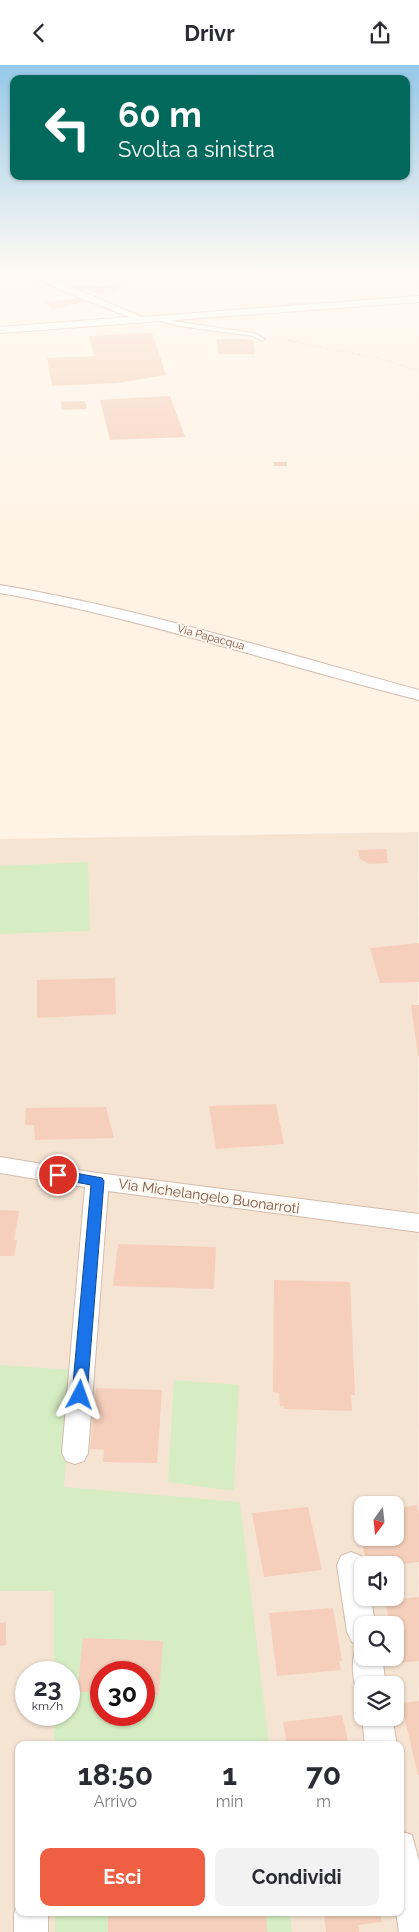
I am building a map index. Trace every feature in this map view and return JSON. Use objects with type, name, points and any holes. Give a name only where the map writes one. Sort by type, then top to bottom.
[{"type":"street","name":"Via Papacqua","points":[[0,589],[58,599],[178,629],[419,695]]},
{"type":"street","name":"Via Michelangelo Buonarroti","points":[[0,1165],[97,1181],[419,1223]]},
{"type":"street","points":[[75,1453],[97,1181]]},
{"type":"street","points":[[351,1565],[359,1616]]},
{"type":"street","points":[[378,1726],[380,1741]]},
{"type":"street","points":[[404,1868],[416,1932]]},
{"type":"street","points":[[31,1916],[31,1932]]},
{"type":"path","points":[[370,357],[419,371]]},
{"type":"shaded area","points":[[418,832],[419,1932],[0,1932],[0,839]]},
{"type":"green space","points":[[88,862],[90,931],[0,934],[0,866]]},
{"type":"green space","points":[[0,1365],[75,1370],[64,1487],[240,1502],[269,1741],[54,1741],[54,1726],[80,1726],[80,1661],[54,1661],[54,1591],[0,1591]]},
{"type":"green space","points":[[174,1380],[239,1385],[234,1491],[168,1482]]},
{"type":"green space","points":[[55,1916],[290,1916],[292,1932],[55,1932]]},
{"type":"building","points":[[160,357],[166,375],[118,383],[52,386],[47,358]]},
{"type":"building","points":[[170,396],[185,437],[110,440],[100,400]]},
{"type":"building","points":[[85,401],[87,409],[62,410],[61,402]]},
{"type":"building","points":[[274,462],[287,462],[287,466],[274,466]]},
{"type":"building","points":[[386,849],[388,863],[369,864],[360,859],[358,850]]},
{"type":"building","points":[[419,943],[419,982],[380,983],[370,948]]},
{"type":"building","points":[[115,978],[116,1014],[37,1018],[37,980]]},
{"type":"building","points":[[411,1005],[419,1005],[419,1056],[418,1056]]},
{"type":"building","points":[[276,1104],[284,1144],[216,1149],[209,1106]]},
{"type":"building","points":[[106,1107],[114,1138],[35,1140],[34,1125],[25,1125],[26,1108]]},
{"type":"building","points":[[0,1210],[19,1211],[14,1240],[17,1240],[14,1256],[0,1256]]},
{"type":"building","points":[[118,1244],[216,1247],[214,1289],[113,1286]]},
{"type":"building","points":[[274,1280],[350,1282],[355,1395],[351,1395],[352,1411],[284,1409],[284,1406],[280,1406],[279,1393],[273,1392]]},
{"type":"building","points":[[96,1388],[162,1390],[157,1463],[103,1462],[104,1450],[90,1449]]},
{"type":"building","points":[[417,1505],[419,1513],[419,1562],[404,1564],[404,1556],[365,1556],[363,1546],[404,1546],[404,1507]]},
{"type":"building","points":[[308,1507],[322,1570],[264,1577],[252,1513]]},
{"type":"building","points":[[419,1597],[419,1661],[404,1662],[404,1616],[388,1616],[386,1606],[404,1606],[404,1598]]},
{"type":"building","points":[[333,1608],[342,1661],[339,1661],[341,1670],[277,1676],[269,1613]]},
{"type":"building","points":[[6,1622],[6,1645],[0,1646],[0,1623]]},
{"type":"building","points":[[83,1638],[163,1641],[159,1695],[155,1695],[155,1661],[90,1661],[90,1692],[80,1692]]},
{"type":"building","points":[[419,1701],[419,1775],[404,1716],[404,1703]]},
{"type":"building","points":[[342,1715],[348,1741],[286,1741],[283,1722]]},
{"type":"building","points":[[108,1916],[266,1916],[267,1932],[108,1932]]},
{"type":"building","points":[[324,1916],[381,1916],[382,1922],[358,1925],[359,1932],[326,1932]]},
{"type":"route","points":[[58,1175],[97,1181],[80,1395]]}]
